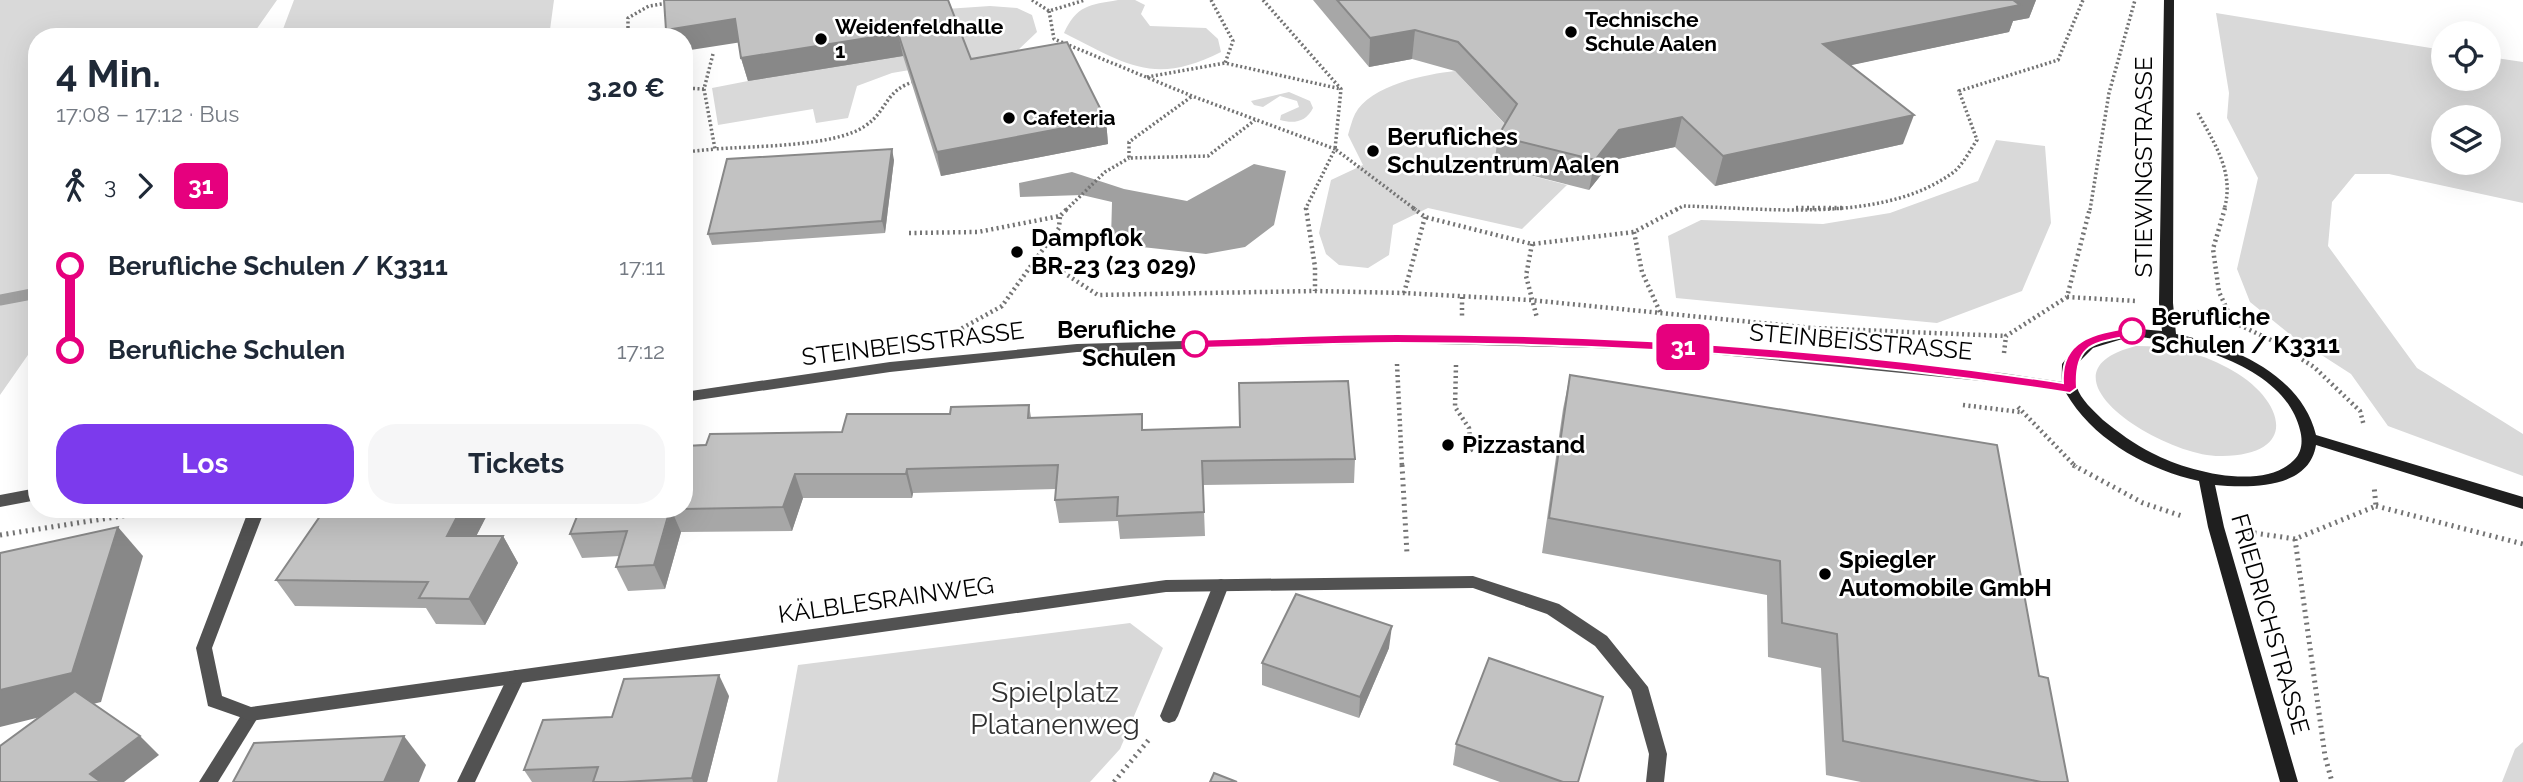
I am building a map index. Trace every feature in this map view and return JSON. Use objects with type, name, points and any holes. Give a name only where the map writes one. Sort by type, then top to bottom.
[{"type":"main road","name":"STIEWINGSTRASSE","points":[[2169,0],[2166,303],[2169,335]]},
{"type":"main road","points":[[2132,331],[2169,335],[2235,356],[2264,374],[2288,394],[2304,416],[2310,438],[2304,460],[2282,475],[2248,482],[2206,478],[2168,467],[2134,452],[2104,432],[2082,410],[2070,388],[2069,366],[2080,348],[2102,336],[2132,331]]},
{"type":"main road","points":[[2310,438],[2523,503]]},
{"type":"main road","name":"FRIEDRICHSTRASSE","points":[[2206,478],[2216,527],[2289,782]]},
{"type":"street","name":"STEINBEISSTRASSE","points":[[693,396],[890,366],[1077,348],[1382,339],[1671,346],[2002,378],[2070,388]]},
{"type":"street","points":[[0,501],[28,496]]},
{"type":"street","name":"KÄLBLESRAINWEG","points":[[254,518],[204,648],[214,701],[251,714],[1166,586],[1473,582],[1553,609],[1601,640],[1639,687],[1658,754],[1655,782]]},
{"type":"street","points":[[1169,716],[1221,585]]},
{"type":"street","points":[[466,782],[516,677]]},
{"type":"street","points":[[208,782],[251,714]]},
{"type":"path","points":[[1032,0],[1049,11],[1054,39]]},
{"type":"path","points":[[1049,11],[1085,0]]},
{"type":"path","points":[[1211,0],[1233,41],[1225,63]]},
{"type":"path","points":[[1263,0],[1341,89],[1335,149],[1304,210],[1315,267],[1315,291]]},
{"type":"path","points":[[1054,39],[1192,96],[1335,149],[1425,218],[1532,244],[1634,232],[1683,206],[1838,209],[1915,194],[1954,173],[1977,140],[1959,92],[2058,60],[2083,0]]},
{"type":"path","points":[[1038,256],[1098,295],[1315,291],[1404,293],[1530,300],[1812,328],[2006,335],[2067,297],[2096,185],[2109,93],[2134,0]]},
{"type":"path","points":[[628,28],[628,18],[649,6],[674,2]]},
{"type":"path","points":[[1047,46],[1054,39]]},
{"type":"path","points":[[713,54],[704,89],[715,149]]},
{"type":"path","points":[[1145,77],[1225,63],[1341,89]]},
{"type":"path","points":[[693,151],[858,130],[878,113],[890,92],[904,83],[918,80]]},
{"type":"path","points":[[693,88],[704,89]]},
{"type":"path","points":[[1129,158],[1129,142],[1192,96]]},
{"type":"path","points":[[2194,102],[2200,122],[2226,166],[2228,197],[2213,249],[2219,292],[2233,322],[2273,341],[2314,366],[2360,411],[2372,456],[2376,506]]},
{"type":"path","points":[[909,233],[978,232],[1060,216],[1105,172],[1129,158],[1208,156],[1255,120]]},
{"type":"path","points":[[944,332],[957,331],[1002,306],[1059,228],[1060,216]]},
{"type":"path","points":[[1404,293],[1425,218]]},
{"type":"path","points":[[1634,232],[1642,272],[1660,312]]},
{"type":"path","points":[[1530,300],[1526,276],[1532,244]]},
{"type":"path","points":[[2006,335],[2002,378],[2021,412],[2074,466],[2143,503],[2216,527],[2295,540],[2376,506],[2523,544]]},
{"type":"path","points":[[1408,582],[1397,359],[1409,359]]},
{"type":"path","points":[[1444,360],[1456,361],[1455,407],[1469,428],[1471,450],[1463,453]]},
{"type":"path","points":[[1956,404],[2021,412]]},
{"type":"path","points":[[0,535],[109,518]]},
{"type":"path","points":[[2295,540],[2325,756],[2332,782]]},
{"type":"path","points":[[1114,782],[1169,716]]},
{"type":"green space","points":[[0,0],[277,0],[257,28],[28,28],[28,355],[0,395]]},
{"type":"green space","points":[[294,0],[554,0],[550,28],[283,28]]},
{"type":"green space","points":[[1118,0],[1135,0],[1145,5],[1141,14],[1150,26],[1206,28],[1218,39],[1221,52],[1177,68],[1141,67],[1123,62],[1064,33],[1074,17],[1085,8]]},
{"type":"green space","points":[[990,6],[1017,8],[1032,15],[1037,32],[1016,52],[892,73],[857,86],[848,118],[816,123],[813,109],[718,125],[712,88],[748,81],[946,9]]},
{"type":"green space","points":[[2216,13],[2431,48],[2431,91],[2501,91],[2501,59],[2523,62],[2523,203],[2389,174],[2355,174],[2332,202],[2328,246],[2417,368],[2523,434],[2523,476],[2388,426],[2351,374],[2292,336],[2250,302],[2237,269],[2258,178],[2227,118],[2229,93]]},
{"type":"green space","points":[[1455,71],[1513,133],[1494,166],[1567,185],[1522,229],[1428,208],[1393,225],[1389,255],[1368,268],[1339,265],[1326,254],[1319,233],[1331,180],[1363,165],[1348,135],[1355,114],[1362,104],[1386,88],[1415,78]]},
{"type":"green space","points":[[1289,92],[1310,101],[1313,108],[1303,119],[1295,122],[1280,120],[1281,115],[1299,107],[1297,101],[1280,96],[1263,107],[1254,105],[1251,101]]},
{"type":"green space","points":[[1996,140],[2045,146],[2051,223],[2022,291],[1937,323],[1676,298],[1668,236],[1701,220],[1823,224],[1890,213],[1978,181]]},
{"type":"green space","points":[[2136,346],[2160,347],[2195,354],[2217,362],[2247,380],[2261,393],[2271,408],[2276,422],[2274,435],[2265,446],[2248,453],[2222,456],[2198,453],[2141,429],[2117,412],[2101,393],[2096,375],[2106,359]]},
{"type":"green space","name":"Spielplatz Platanenweg","points":[[1130,623],[1163,648],[1120,749],[1090,782],[777,782],[798,665]]},
{"type":"green space","points":[[2523,742],[2523,782],[2502,782],[2515,749]]},
{"type":"shaded area","points":[[1254,164],[1286,171],[1274,225],[1245,247],[1206,254],[1142,247],[1111,239],[1112,202],[1082,195],[1020,197],[1019,183],[1072,172],[1124,189],[1187,201]]},
{"type":"building","points":[[664,0],[948,0],[971,59],[1067,42],[1106,120],[937,152],[898,33],[741,58],[735,19],[666,28]]},
{"type":"building","points":[[1337,0],[2013,0],[2020,5],[1823,44],[1914,115],[1723,156],[1682,117],[1619,130],[1595,160],[1498,136],[1517,104],[1458,42],[1415,30],[1370,38]]},
{"type":"building","points":[[892,149],[882,221],[708,234],[727,159]]},
{"type":"building","name":"Spiegler Automobile GmbH","points":[[1570,375],[1997,445],[2039,676],[2048,678],[2068,782],[2041,782],[1843,741],[1837,634],[1782,623],[1780,561],[1549,518]]},
{"type":"building","points":[[1348,381],[1355,459],[1202,461],[1204,512],[1117,516],[1118,497],[1055,500],[1058,465],[907,469],[906,474],[795,474],[783,507],[693,509],[693,446],[706,445],[710,434],[842,432],[847,414],[950,414],[951,407],[1029,405],[1028,418],[1142,414],[1142,430],[1240,427],[1239,383]]},
{"type":"building","points":[[319,518],[456,518],[447,536],[503,536],[469,599],[419,598],[428,582],[276,580]]},
{"type":"building","points":[[576,518],[667,518],[654,565],[616,567],[627,531],[570,534]]},
{"type":"building","points":[[118,527],[72,673],[0,690],[0,553]]},
{"type":"building","points":[[1296,594],[1392,626],[1360,697],[1262,663]]},
{"type":"building","points":[[1489,658],[1603,697],[1578,782],[1563,782],[1456,744]]},
{"type":"building","points":[[719,675],[692,778],[593,782],[598,767],[524,770],[543,720],[612,717],[624,679]]},
{"type":"building","points":[[75,691],[140,736],[90,774],[101,782],[0,782],[0,746]]},
{"type":"building","points":[[404,736],[384,782],[233,782],[254,743]]},
{"type":"building","points":[[1214,773],[1237,782],[1210,782]]},
{"type":"waterway","points":[[0,300],[28,295]]},
{"type":"bus line","name":"31","points":[[1195,344],[1396,339],[1671,346],[2002,378],[2070,388],[2069,366],[2080,348],[2102,336],[2132,331]]},
{"type":"place","name":"Technische Schule Aalen","points":[[1571,32]]},
{"type":"place","name":"Weidenfeldhalle 1","points":[[821,39]]},
{"type":"place","name":"Cafeteria","points":[[1009,118]]},
{"type":"place","name":"Berufliches Schulzentrum Aalen","points":[[1373,151]]},
{"type":"place","name":"Dampflok BR-23 (23 029)","points":[[1017,252]]},
{"type":"place","name":"Berufliche Schulen / K3311","points":[[2132,331]]},
{"type":"place","name":"Berufliche Schulen","points":[[1195,344]]},
{"type":"place","name":"Pizzastand","points":[[1448,445]]},
{"type":"place","name":"Spiegler Automobile GmbH","points":[[1825,574]]}]
